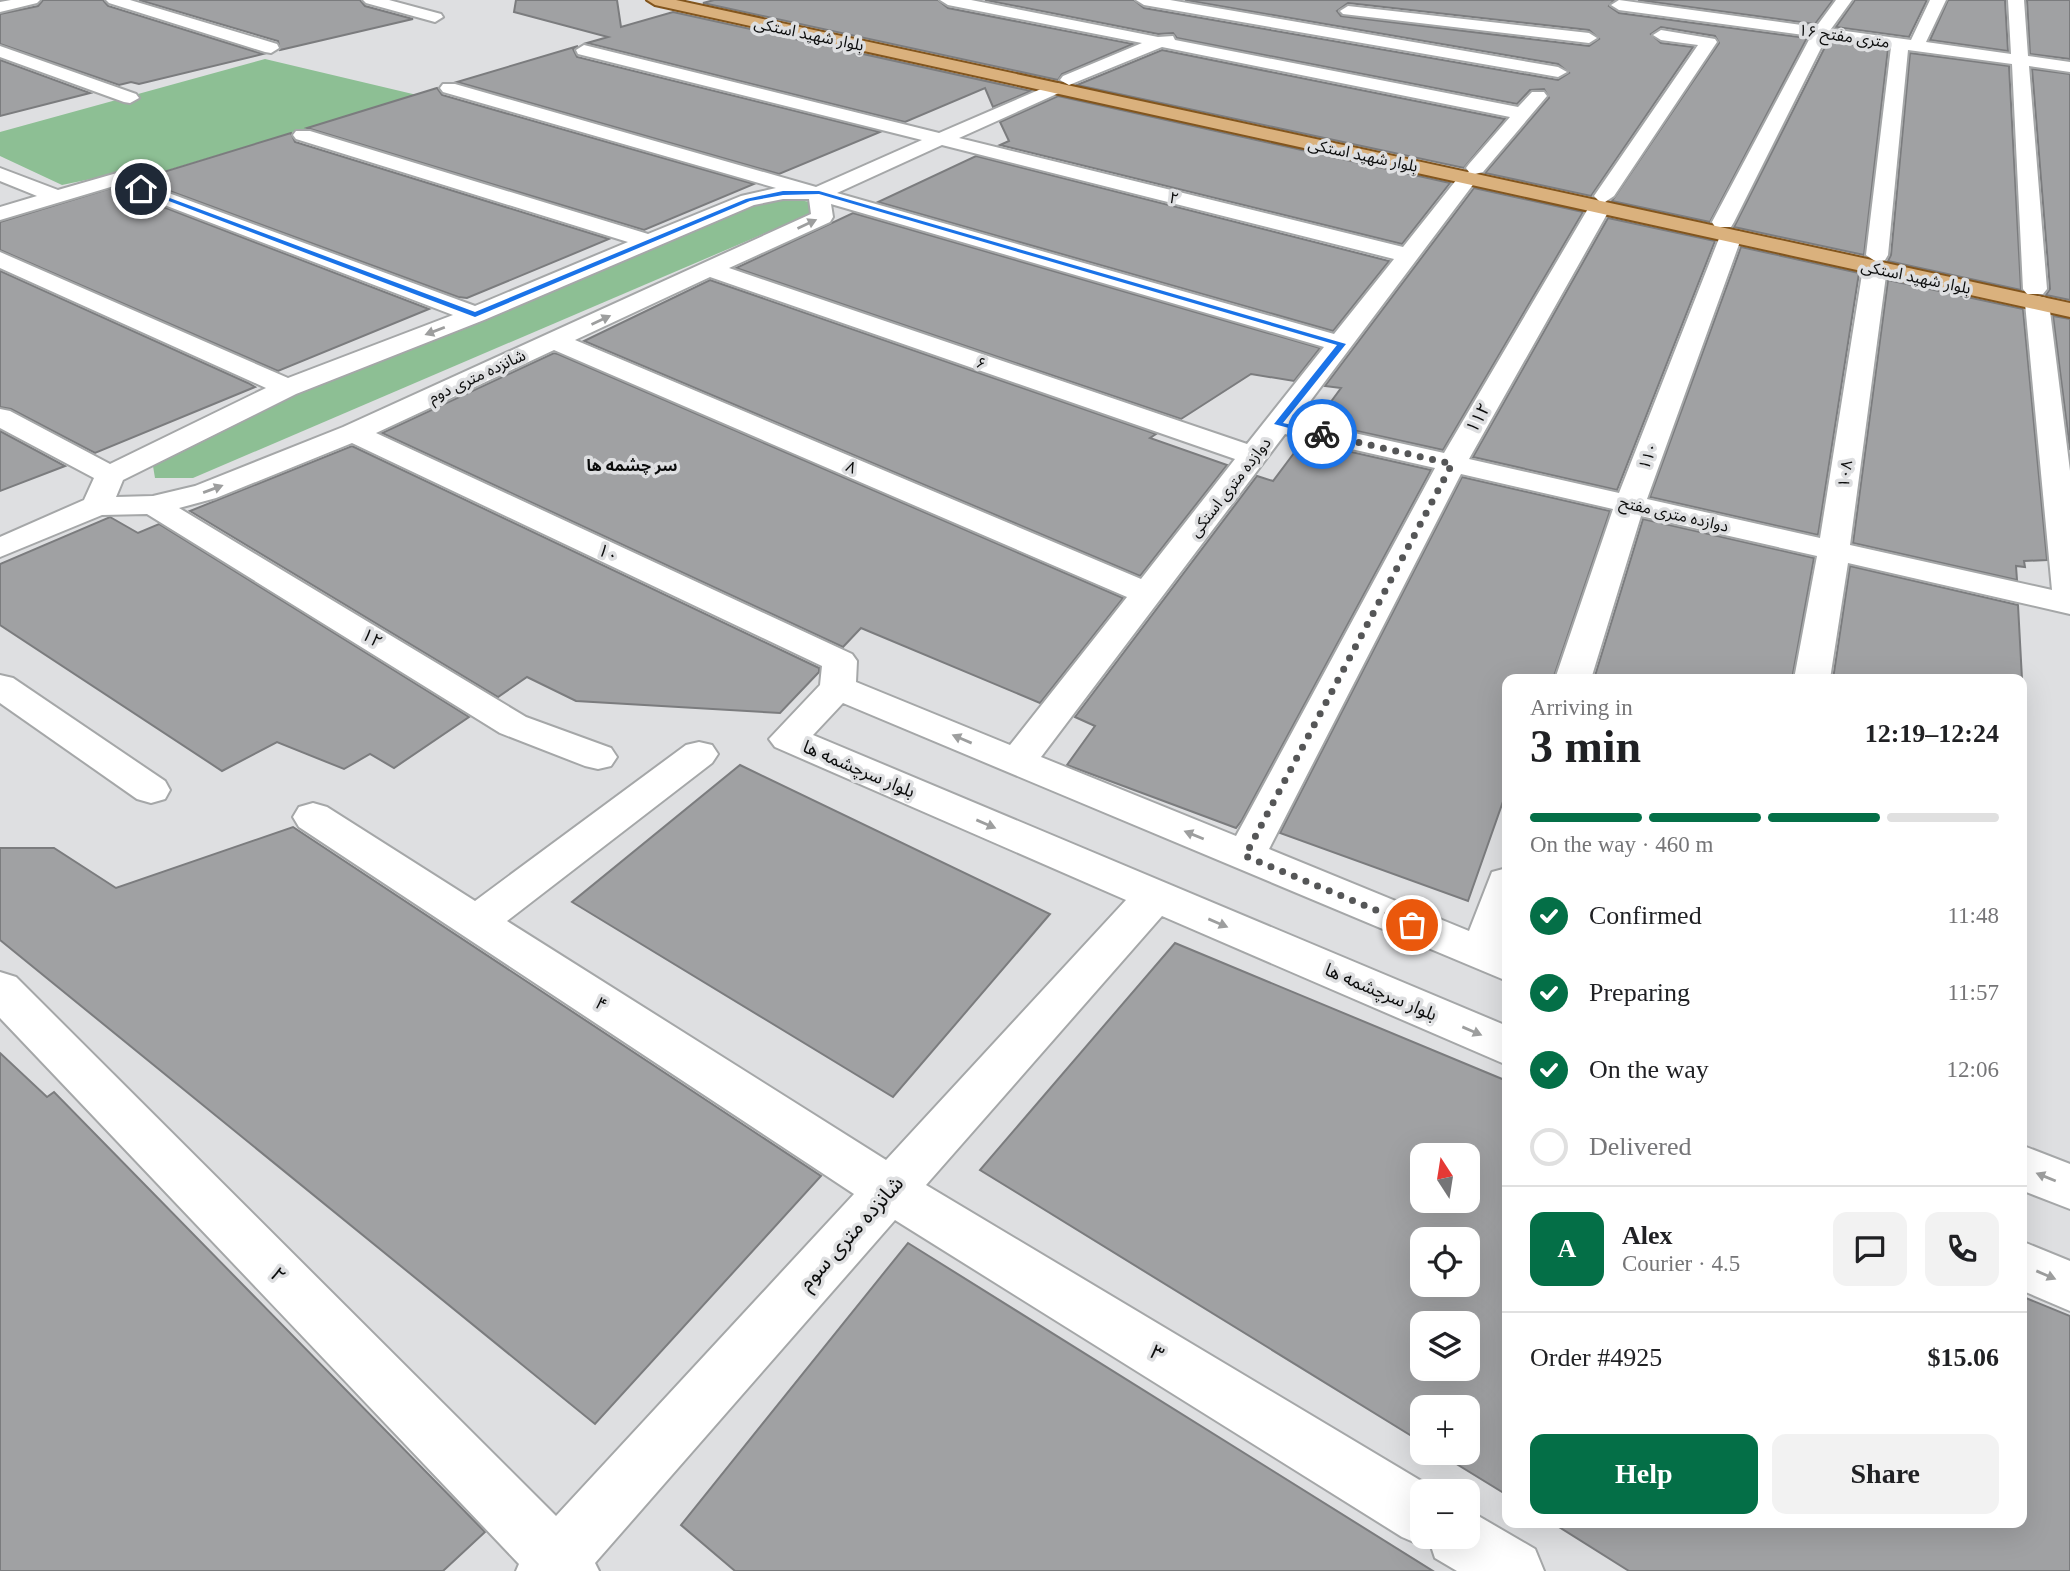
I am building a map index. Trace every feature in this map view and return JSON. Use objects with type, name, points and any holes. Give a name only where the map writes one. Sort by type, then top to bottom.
[{"type":"main road","name":"بلوار شهید استکی","points":[[655,0],[933,56],[2036,296],[2070,310]]},
{"type":"main road","name":"بلوار شهید استکی","points":[[698,0],[933,56]]},
{"type":"main road","name":"بلوار شهید استکی","points":[[2036,296],[2070,297]]},
{"type":"street","points":[[0,7],[32,0]]},
{"type":"street","points":[[114,0],[271,48]]},
{"type":"street","points":[[371,0],[435,17]]},
{"type":"street","points":[[948,0],[1163,40],[1524,114]]},
{"type":"street","points":[[1149,0],[1558,72]]},
{"type":"street","points":[[97,506],[110,475],[288,388],[475,315],[748,200],[783,193],[819,192],[1192,27],[1247,0]]},
{"type":"street","points":[[1367,0],[1358,6],[1376,14],[1407,12],[1422,0]]},
{"type":"street","points":[[1722,19],[1737,0]]},
{"type":"street","name":"۱۱۰","points":[[1575,674],[1630,504],[1727,229],[1821,32],[1843,0]]},
{"type":"street","name":"۱۰۸","points":[[1813,674],[1834,550],[1909,44],[1938,0]]},
{"type":"street","points":[[2015,0],[2036,296],[2070,604]]},
{"type":"street","name":"۱۶ متری مفتح","points":[[1621,2],[1722,19],[2070,66]]},
{"type":"street","name":"دوازده متری استکی","points":[[1017,762],[1472,173],[1621,2]]},
{"type":"street","points":[[1337,10],[1598,28]]},
{"type":"street","name":"۱۱۲","points":[[1245,856],[1452,464],[1602,202],[1709,42],[1641,32]]},
{"type":"street","name":"۲","points":[[584,50],[1410,256]]},
{"type":"street","points":[[0,51],[130,98]]},
{"type":"street","points":[[449,89],[819,192],[1342,344]]},
{"type":"street","points":[[303,135],[647,241]]},
{"type":"street","points":[[0,174],[57,197]]},
{"type":"street","points":[[0,214],[117,180]]},
{"type":"street","points":[[141,189],[475,315]]},
{"type":"street","name":"شانزده متری دوم","points":[[0,548],[97,506],[153,505],[205,492],[353,433],[822,216],[819,192]]},
{"type":"street","points":[[0,259],[288,388]]},
{"type":"street","name":"۶","points":[[709,269],[1253,456]]},
{"type":"street","name":"۸","points":[[555,341],[1147,594]]},
{"type":"street","points":[[0,417],[110,475]]},
{"type":"street","name":"دوازده متری مفتح","points":[[1278,424],[2070,604]]},
{"type":"street","name":"۱۰","points":[[353,433],[840,661],[838,688]]},
{"type":"street","name":"۱۲","points":[[153,505],[513,725],[598,757]]},
{"type":"street","points":[[0,686],[151,790]]},
{"type":"street","points":[[838,688],[1495,959],[1502,915]]},
{"type":"street","name":"بلوار سرچشمه ها","points":[[838,688],[788,739],[1502,1044]]},
{"type":"street","points":[[475,923],[699,754]]},
{"type":"street","name":"۴","points":[[313,817],[890,1190]]},
{"type":"street","name":"شانزده متری سوم","points":[[557,1567],[890,1190],[1155,896]]},
{"type":"street","name":"۲","points":[[0,989],[557,1567]]},
{"type":"street","points":[[2027,1169],[2070,1187]]},
{"type":"street","name":"۳","points":[[890,1190],[1410,1508]]},
{"type":"street","points":[[2027,1268],[2070,1286]]},
{"type":"street","points":[[1478,1549],[1513,1571]]},
{"type":"green space","points":[[265,59],[417,95],[145,177],[120,173],[62,185],[0,156],[0,132]]},
{"type":"green space","points":[[772,195],[810,202],[810,214],[193,478],[155,478],[150,448]]},
{"type":"building","points":[[43,0],[103,0],[108,6],[263,54],[139,84],[131,82],[119,85],[0,44],[0,14],[38,6]]},
{"type":"building","points":[[139,0],[360,0],[365,6],[413,19],[280,50],[278,41]]},
{"type":"building","points":[[516,0],[617,0],[621,27],[673,12],[1031,91],[993,107],[985,88],[905,122],[587,43],[608,37],[514,12]]},
{"type":"building","points":[[714,0],[938,0],[948,8],[1133,44],[1062,74],[1058,80],[703,3]]},
{"type":"building","points":[[985,0],[1134,0],[1144,8],[1558,80],[1569,73],[1558,64],[1185,0],[1614,0],[1609,6],[1619,13],[1807,38],[1710,222],[1612,201],[1719,43],[1715,36],[1661,27],[1651,34],[1661,43],[1693,47],[1591,196],[1485,173],[1549,98],[1544,89],[1530,90],[1517,104],[1177,38],[1173,33],[1158,34]],"holes":[[[1348,3],[1589,30],[1599,39],[1589,46],[1341,16],[1337,11]]]},
{"type":"building","points":[[1638,0],[1833,0],[1815,24]]},
{"type":"building","points":[[1855,0],[1927,0],[1909,37],[1836,27]]},
{"type":"building","points":[[1948,0],[2005,0],[2008,51],[1930,40]]},
{"type":"building","points":[[2027,0],[2070,0],[2070,59],[2030,54]]},
{"type":"building","points":[[1828,41],[1888,49],[1864,255],[1734,227]]},
{"type":"building","points":[[578,46],[573,49],[577,57],[880,132],[779,174],[457,82]]},
{"type":"building","points":[[1162,50],[1505,119],[1464,168],[1077,85]]},
{"type":"building","points":[[1910,53],[2009,66],[2021,290],[1888,261],[1891,255]]},
{"type":"building","points":[[0,60],[90,93],[0,116]]},
{"type":"building","points":[[2032,69],[2070,74],[2070,300],[2046,295],[2050,289]]},
{"type":"building","points":[[437,88],[442,95],[754,184],[644,230],[307,128]]},
{"type":"building","points":[[1058,96],[1450,183],[1402,244],[1000,145],[1009,141],[1000,122]]},
{"type":"building","points":[[291,133],[295,142],[609,239],[467,298],[458,297],[148,183],[131,183],[127,189],[132,195],[429,309],[278,371],[0,250],[0,222]]},
{"type":"building","points":[[976,156],[1389,261],[1333,331],[878,202]]},
{"type":"building","points":[[1474,188],[1583,212],[1443,450],[1316,422],[1341,388],[1325,386]]},
{"type":"building","points":[[853,213],[1320,348],[1294,381],[1251,374],[1181,419],[736,268]]},
{"type":"building","points":[[1608,218],[1715,241],[1617,490],[1473,457]]},
{"type":"building","points":[[1741,247],[1859,273],[1818,535],[1650,497]]},
{"type":"building","points":[[0,271],[255,387],[95,453],[11,409],[0,407]]},
{"type":"building","points":[[710,280],[1156,434],[1150,438],[1227,465],[1140,576],[584,341]]},
{"type":"building","points":[[1888,280],[2023,309],[2047,560],[2024,561],[2025,567],[2016,566],[2017,580],[1853,543]]},
{"type":"building","points":[[2053,316],[2070,319],[2070,450]]},
{"type":"building","points":[[554,353],[1123,598],[1040,703],[861,628],[843,647],[382,433]]},
{"type":"building","points":[[0,431],[65,466],[0,491]]},
{"type":"building","points":[[1303,441],[1431,470],[1242,820],[1236,828],[1067,765],[1095,726],[1075,717],[1257,476],[1273,481]]},
{"type":"building","points":[[352,446],[819,668],[819,672],[780,713],[576,701],[527,677],[498,697],[190,511]]},
{"type":"building","points":[[1462,477],[1610,511],[1555,674],[1502,674],[1502,804],[1468,901],[1280,833]]},
{"type":"building","points":[[110,517],[138,533],[159,524],[469,717],[394,768],[370,754],[344,769],[277,742],[222,771],[0,625],[0,564]]},
{"type":"building","points":[[1643,519],[1814,558],[1793,674],[1596,674]]},
{"type":"building","points":[[1850,566],[2018,605],[2022,674],[1834,674]]},
{"type":"building","points":[[740,765],[1050,914],[893,1097],[572,902]]},
{"type":"building","points":[[293,827],[821,1176],[595,1424],[0,940],[0,848],[54,848],[116,888]]},
{"type":"building","points":[[1175,943],[1502,1079],[1502,1492],[1458,1465],[1480,1465],[1480,1395],[1410,1395],[1410,1435],[980,1170]]},
{"type":"building","points":[[0,1053],[47,1097],[54,1092],[485,1532],[443,1571],[0,1571]]},
{"type":"building","points":[[908,1243],[1433,1571],[735,1571],[681,1525]]},
{"type":"building","points":[[2027,1298],[2070,1316],[2070,1571],[1629,1571],[1561,1528],[2027,1528]]},
{"type":"way so far","points":[[1322,434],[1452,464],[1245,856],[1412,925]]},
{"type":"district","name":"سر چشمه ها","points":[[632,465]]},
{"type":"route","points":[[141,189],[475,315],[748,200],[783,193],[819,192],[1342,344],[1278,424],[1322,434]]}]
